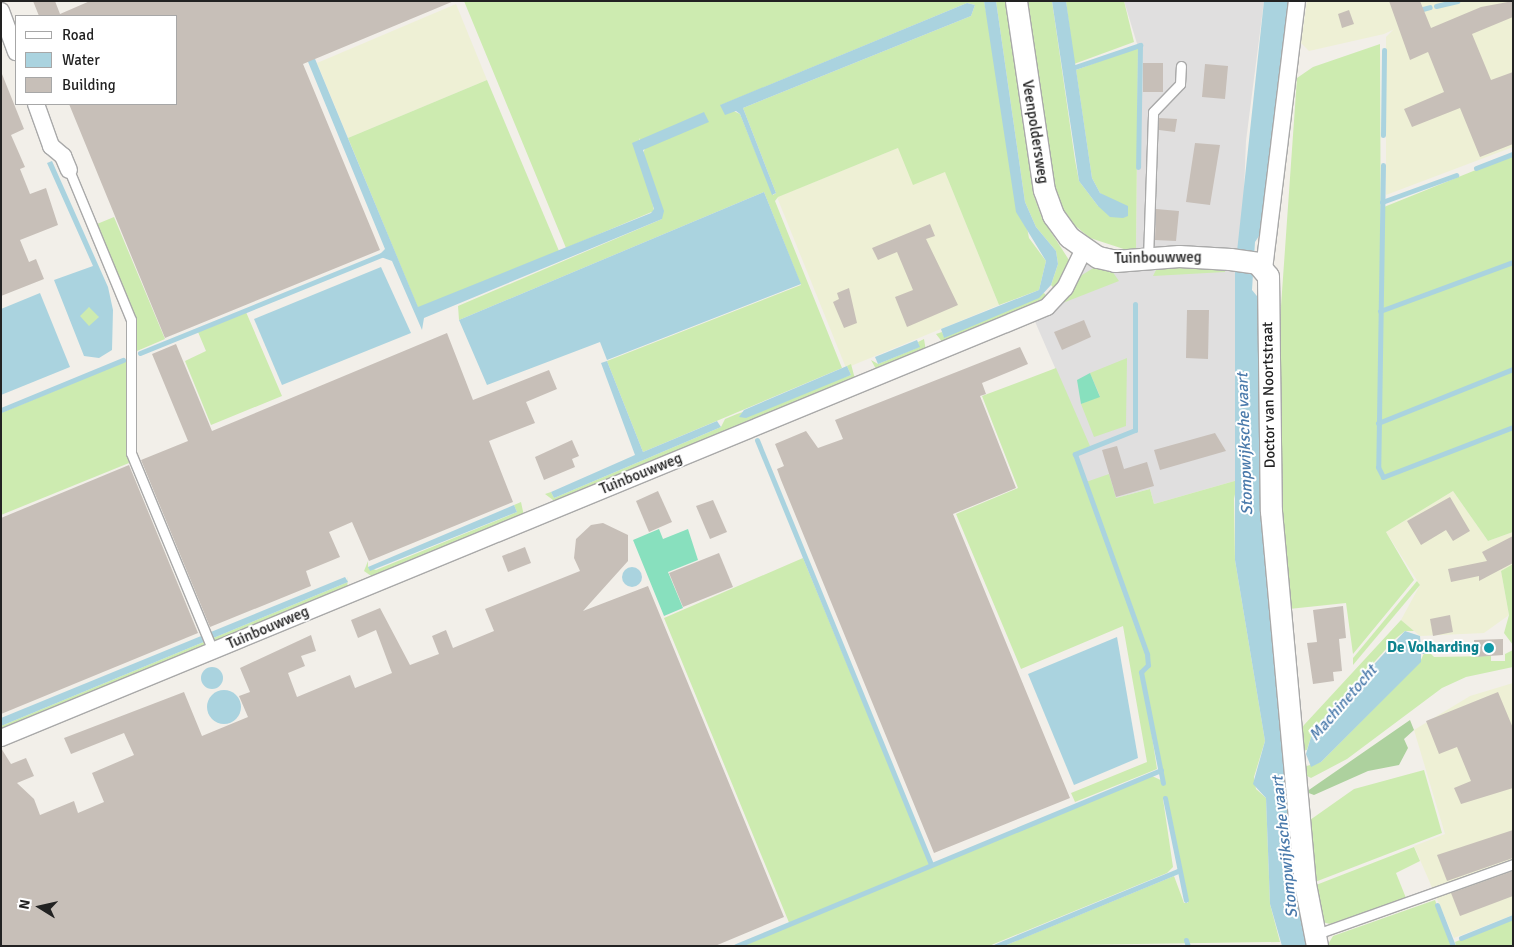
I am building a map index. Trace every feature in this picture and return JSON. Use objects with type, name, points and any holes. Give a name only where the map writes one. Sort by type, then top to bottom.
[{"type":"street","name":"Veenpoldersweg","points":[[1016,1],[1044,190],[1053,215],[1084,249]]},
{"type":"street","name":"Doctor van Noortstraat","points":[[1297,1],[1260,266],[1269,286],[1271,511],[1298,791],[1316,941]]},
{"type":"street","points":[[1,11],[15,49]]},
{"type":"street","points":[[36,105],[52,146],[63,156],[69,170]]},
{"type":"street","name":"Tuinbouwweg","points":[[1,738],[211,646],[1046,307],[1065,288],[1084,249],[1115,261],[1148,261],[1179,256],[1230,259],[1260,266]]},
{"type":"lane","points":[[1148,261],[1153,112],[1180,84],[1181,66]]},
{"type":"lane","points":[[69,170],[131,320],[131,453],[211,646]]},
{"type":"lane","points":[[1316,941],[1513,864]]},
{"type":"shaded area","points":[[1124,1],[1264,1],[1246,141],[1235,417],[1238,480],[1154,504],[1150,489],[1116,498],[1086,482],[1075,454],[1089,446],[1033,317],[1076,265],[1136,253],[1138,47]]},
{"type":"green space","points":[[464,1],[984,1],[1029,238],[1046,261],[1039,290],[999,305],[945,172],[913,185],[898,148],[778,197],[775,201],[842,368],[643,452],[607,361],[801,285],[764,192],[459,320],[458,306],[662,219],[643,154],[645,148],[639,138],[654,211],[566,248]],"holes":[[[967,3],[975,5],[971,16],[743,108],[776,193],[773,195],[740,114],[721,105]]]},
{"type":"green space","points":[[996,1],[1006,1],[1034,196],[1042,218],[1069,260],[1056,291],[1051,285],[1058,264],[1056,251],[1036,227],[1025,202]]},
{"type":"green space","points":[[1024,1],[1052,1],[1079,181],[1098,206],[1115,204],[1100,193],[1092,178],[1076,70],[1138,47],[1136,253],[1090,238],[1073,224],[1055,197]]},
{"type":"green space","points":[[1066,1],[1124,1],[1134,42],[1074,64]]},
{"type":"green space","points":[[1307,1],[1455,1],[1384,34],[1309,51],[1301,43]]},
{"type":"green space","points":[[1458,1],[1513,1],[1513,147],[1386,195],[1386,37],[1400,23]]},
{"type":"green space","points":[[456,4],[487,80],[348,138],[317,63]]},
{"type":"green space","points":[[1380,44],[1381,303],[1384,207],[1513,155],[1513,532],[1488,541],[1453,491],[1386,532],[1414,580],[1353,654],[1346,603],[1289,609],[1274,406],[1297,78],[1313,67]]},
{"type":"green space","points":[[487,80],[559,251],[418,308],[348,138]]},
{"type":"green space","points":[[898,148],[945,171],[999,305],[846,368],[777,197]]},
{"type":"green space","points":[[114,217],[165,339],[137,351],[137,320],[97,224]]},
{"type":"green space","points":[[1174,266],[1226,266],[1225,272],[1153,276],[1156,270]]},
{"type":"green space","points":[[1095,267],[1112,271],[1119,281],[1055,306],[1082,275]]},
{"type":"green space","points":[[1044,293],[1048,298],[1043,302],[943,343],[936,334],[942,332],[944,337]]},
{"type":"green space","points":[[89,307],[96,310],[99,317],[96,324],[89,327],[82,324],[79,317],[82,310]]},
{"type":"green space","points":[[246,312],[282,396],[211,425],[185,361],[206,351],[198,332]]},
{"type":"green space","points":[[924,339],[926,351],[876,369],[871,360],[878,364],[919,347],[918,342]]},
{"type":"green space","points":[[1127,358],[1126,426],[1094,437],[1081,404],[1100,396],[1090,373]]},
{"type":"green space","points":[[126,361],[129,463],[1,515],[1,413]]},
{"type":"green space","points":[[851,364],[855,379],[557,503],[545,494],[551,492],[554,498],[721,427],[725,419],[737,414],[851,375],[847,366]]},
{"type":"green space","points":[[1056,368],[1090,446],[1075,454],[1086,482],[1109,474],[1116,498],[1150,489],[1154,504],[1238,480],[1234,499],[1235,560],[1265,741],[1254,777],[1256,789],[1266,798],[1270,904],[1280,942],[1004,946],[1174,876],[1184,903],[1188,903],[1166,798],[1163,799],[1173,867],[1167,873],[989,946],[741,946],[790,925],[664,618],[803,558],[931,867],[1152,776],[1165,782],[1144,684],[1157,769],[1075,802],[1071,793],[1147,762],[1123,626],[1021,669],[956,514],[1018,488],[982,396]]},
{"type":"green space","points":[[1090,373],[1100,397],[1081,404],[1077,380]]},
{"type":"green space","points":[[1453,491],[1488,541],[1513,532],[1513,564],[1501,571],[1509,615],[1484,633],[1420,636],[1401,620],[1420,585],[1386,532]]},
{"type":"green space","points":[[521,502],[524,516],[374,578],[364,571],[368,561],[368,567],[376,570],[517,512],[514,505]]},
{"type":"green space","points":[[659,529],[663,539],[688,529],[698,560],[668,572],[683,608],[664,616],[633,540]]},
{"type":"green space","points":[[1513,564],[1513,645],[1504,633],[1509,615],[1501,571]]},
{"type":"green space","points":[[1417,581],[1420,585],[1353,665],[1353,658]]},
{"type":"green space","points":[[348,582],[347,591],[1,732],[1,726]]},
{"type":"green space","points":[[1401,620],[1414,631],[1405,631],[1395,639],[1313,730],[1307,750],[1301,751],[1299,733],[1304,725]]},
{"type":"green space","points":[[1426,649],[1434,657],[1491,656],[1491,661],[1505,661],[1505,654],[1513,650],[1513,667],[1466,677],[1442,688],[1347,759],[1311,778],[1303,774],[1303,767],[1321,762],[1420,662]]},
{"type":"green space","points":[[1513,683],[1513,915],[1454,938],[1414,846],[1445,834],[1414,730],[1470,696]]},
{"type":"green space","points":[[1410,720],[1414,730],[1404,739],[1408,748],[1399,765],[1368,771],[1314,795],[1306,792]]},
{"type":"green space","points":[[1424,770],[1442,833],[1315,882],[1310,820],[1354,789]]},
{"type":"green space","points":[[1414,847],[1420,861],[1396,873],[1406,898],[1330,924],[1322,922],[1316,885]]},
{"type":"green space","points":[[1435,900],[1451,946],[1327,946],[1333,936]]},
{"type":"green space","points":[[1513,919],[1513,946],[1456,946],[1455,942]]},
{"type":"water","points":[[283,1],[291,1],[418,307],[651,213],[654,209],[632,143],[704,112],[709,122],[643,150],[664,211],[662,219],[424,318],[422,330],[392,261],[378,256],[385,249]]},
{"type":"water","points":[[984,1],[996,1],[1025,202],[1036,227],[1056,251],[1058,264],[1051,285],[1039,298],[944,338],[941,329],[1039,290],[1046,261],[1016,212]]},
{"type":"water","points":[[1052,1],[1066,1],[1092,178],[1100,193],[1128,206],[1128,216],[1123,218],[1110,217],[1098,206],[1079,181]]},
{"type":"water","name":"Stompwijksche vaart","points":[[1264,1],[1290,1],[1263,230],[1255,242],[1252,290],[1261,301],[1309,946],[1282,946],[1270,904],[1266,798],[1253,784],[1265,741],[1235,560],[1235,270]]},
{"type":"water","points":[[967,3],[975,5],[971,16],[743,108],[776,193],[772,195],[740,114],[736,111],[725,115],[720,105]]},
{"type":"water","points":[[52,161],[108,287],[113,310],[112,350],[99,358],[84,356],[54,280],[93,266],[47,163]],"holes":[[[89,307],[99,317],[89,326],[80,316]]]},
{"type":"water","points":[[764,192],[801,284],[607,360],[600,342],[487,385],[459,320]]},
{"type":"water","points":[[381,267],[411,333],[282,385],[254,319]]},
{"type":"water","points":[[40,293],[70,367],[1,395],[1,309]]},
{"type":"water","points":[[917,340],[920,347],[878,364],[875,357]]},
{"type":"water","points":[[607,361],[643,452],[717,421],[721,427],[554,498],[551,492],[635,455],[601,363]]},
{"type":"water","points":[[847,366],[851,375],[746,418],[739,417],[744,410]]},
{"type":"water","points":[[514,505],[517,512],[370,571],[368,567]]},
{"type":"water","points":[[632,567],[639,570],[642,577],[639,584],[632,587],[625,584],[622,577],[625,570]]},
{"type":"water","points":[[345,577],[348,582],[1,726],[1,718]]},
{"type":"water","name":"Machinetocht","points":[[1405,631],[1420,636],[1421,648],[1426,648],[1427,654],[1421,654],[1421,662],[1321,762],[1311,767],[1306,754],[1313,730]]},
{"type":"water","points":[[1117,637],[1138,758],[1074,785],[1028,674]]},
{"type":"water","points":[[212,667],[220,670],[223,678],[220,686],[212,689],[204,686],[201,678],[204,670]]},
{"type":"water","points":[[224,690],[236,695],[241,707],[236,719],[224,724],[212,719],[207,707],[212,695]]},
{"type":"building","points":[[33,1],[55,1],[60,14],[90,1],[454,1],[303,64],[380,250],[165,338],[69,105],[178,105],[178,15],[39,15]]},
{"type":"building","points":[[1389,1],[1420,1],[1431,28],[1481,7],[1513,1],[1513,17],[1472,34],[1491,80],[1513,72],[1513,144],[1480,157],[1460,108],[1412,127],[1404,109],[1444,92],[1428,52],[1410,60]]},
{"type":"building","points":[[1349,10],[1354,24],[1342,28],[1338,14]]},
{"type":"building","points":[[1143,63],[1163,63],[1163,92],[1143,92]]},
{"type":"building","points":[[1205,64],[1228,66],[1225,99],[1202,97]]},
{"type":"building","points":[[2,74],[24,129],[11,135],[25,167],[20,169],[30,194],[46,188],[58,225],[20,240],[29,262],[36,259],[44,279],[1,296]]},
{"type":"building","points":[[1159,118],[1177,119],[1175,132],[1159,130]]},
{"type":"building","points":[[1195,143],[1220,145],[1210,205],[1186,202]]},
{"type":"building","points":[[1156,209],[1179,211],[1176,241],[1155,240]]},
{"type":"building","points":[[930,224],[935,236],[926,239],[958,305],[907,327],[895,297],[913,290],[897,252],[878,260],[872,248]]},
{"type":"building","points":[[849,288],[857,323],[844,328],[833,302],[839,299],[837,293]]},
{"type":"building","points":[[1187,310],[1209,310],[1208,359],[1186,358]]},
{"type":"building","points":[[1084,320],[1091,337],[1062,350],[1054,332]]},
{"type":"building","points":[[447,333],[473,400],[549,370],[557,389],[526,402],[535,423],[489,441],[513,502],[369,561],[352,522],[329,532],[340,557],[306,571],[311,586],[210,627],[141,460],[188,441],[152,354],[176,344],[212,431]]},
{"type":"building","points":[[1020,347],[1028,364],[982,383],[986,394],[980,396],[1016,488],[953,514],[1070,798],[934,853],[781,480],[777,469],[784,466],[775,444],[806,431],[818,448],[843,439],[835,420]]},
{"type":"building","points":[[1215,433],[1226,451],[1160,470],[1154,450]]},
{"type":"building","points":[[572,440],[579,456],[572,459],[575,467],[544,480],[535,457]]},
{"type":"building","points":[[1117,446],[1124,469],[1147,462],[1154,486],[1116,497],[1102,450]]},
{"type":"building","points":[[129,465],[198,633],[1,714],[1,518]]},
{"type":"building","points":[[658,491],[672,522],[649,532],[636,501]]},
{"type":"building","points":[[1450,497],[1470,531],[1453,541],[1446,530],[1421,545],[1407,521]]},
{"type":"building","points":[[713,500],[727,532],[710,539],[696,506]]},
{"type":"building","points":[[603,523],[628,535],[628,561],[583,611],[648,586],[784,917],[715,946],[1,946],[1,748],[11,764],[26,758],[34,776],[17,783],[34,799],[40,815],[74,801],[78,813],[104,802],[92,773],[134,755],[124,733],[71,754],[64,738],[184,692],[202,736],[248,717],[239,696],[250,692],[240,668],[311,635],[316,651],[301,656],[305,666],[288,673],[297,697],[350,675],[355,688],[392,673],[376,630],[358,638],[351,620],[380,608],[410,665],[439,654],[432,636],[446,630],[453,648],[494,631],[485,609],[580,571],[574,558],[576,539],[591,525]]},
{"type":"building","points":[[1513,536],[1513,563],[1479,581],[1479,576],[1451,582],[1448,569],[1487,561],[1482,552]]},
{"type":"building","points":[[525,547],[531,563],[508,572],[502,556]]},
{"type":"building","points":[[719,553],[733,587],[683,607],[669,573]]},
{"type":"building","points":[[1343,606],[1346,638],[1339,639],[1342,671],[1333,672],[1334,681],[1313,684],[1307,643],[1317,642],[1313,610]]},
{"type":"building","points":[[1450,615],[1453,632],[1433,636],[1430,619]]},
{"type":"building","name":"De Volharding","points":[[1503,639],[1503,655],[1475,657],[1474,640]]},
{"type":"building","points":[[1498,692],[1513,728],[1513,788],[1461,804],[1454,788],[1471,781],[1457,747],[1439,754],[1426,721]]},
{"type":"building","points":[[1513,830],[1513,858],[1447,881],[1437,855]]},
{"type":"building","points":[[1513,871],[1513,896],[1460,916],[1451,893]]},
{"type":"waterway","points":[[1436,6],[1457,1]]},
{"type":"waterway","points":[[1419,10],[1430,7]]},
{"type":"waterway","points":[[1075,67],[1140,45],[1138,167]]},
{"type":"waterway","points":[[1383,135],[1384,50]]},
{"type":"waterway","points":[[1476,168],[1513,154]]},
{"type":"waterway","points":[[1383,165],[1378,467],[1383,477],[1513,427]]},
{"type":"waterway","points":[[1382,202],[1456,175]]},
{"type":"waterway","points":[[140,353],[384,254]]},
{"type":"waterway","points":[[1380,311],[1513,262]]},
{"type":"waterway","points":[[1135,304],[1135,430],[1075,454],[1147,654],[1148,665],[1141,672],[1163,783]]},
{"type":"waterway","points":[[1,410],[123,360]]},
{"type":"waterway","points":[[1378,423],[1513,369]]},
{"type":"waterway","points":[[757,440],[931,864]]},
{"type":"waterway","points":[[736,946],[1161,770]]},
{"type":"waterway","points":[[1165,798],[1186,900]]},
{"type":"waterway","points":[[996,946],[1178,871]]},
{"type":"waterway","points":[[1437,905],[1453,946]]},
{"type":"waterway","points":[[1461,938],[1513,917]]},
{"type":"waterway","points":[[1186,940],[1188,946]]},
{"type":"place","name":"De Volharding","points":[[1489,648]]}]
